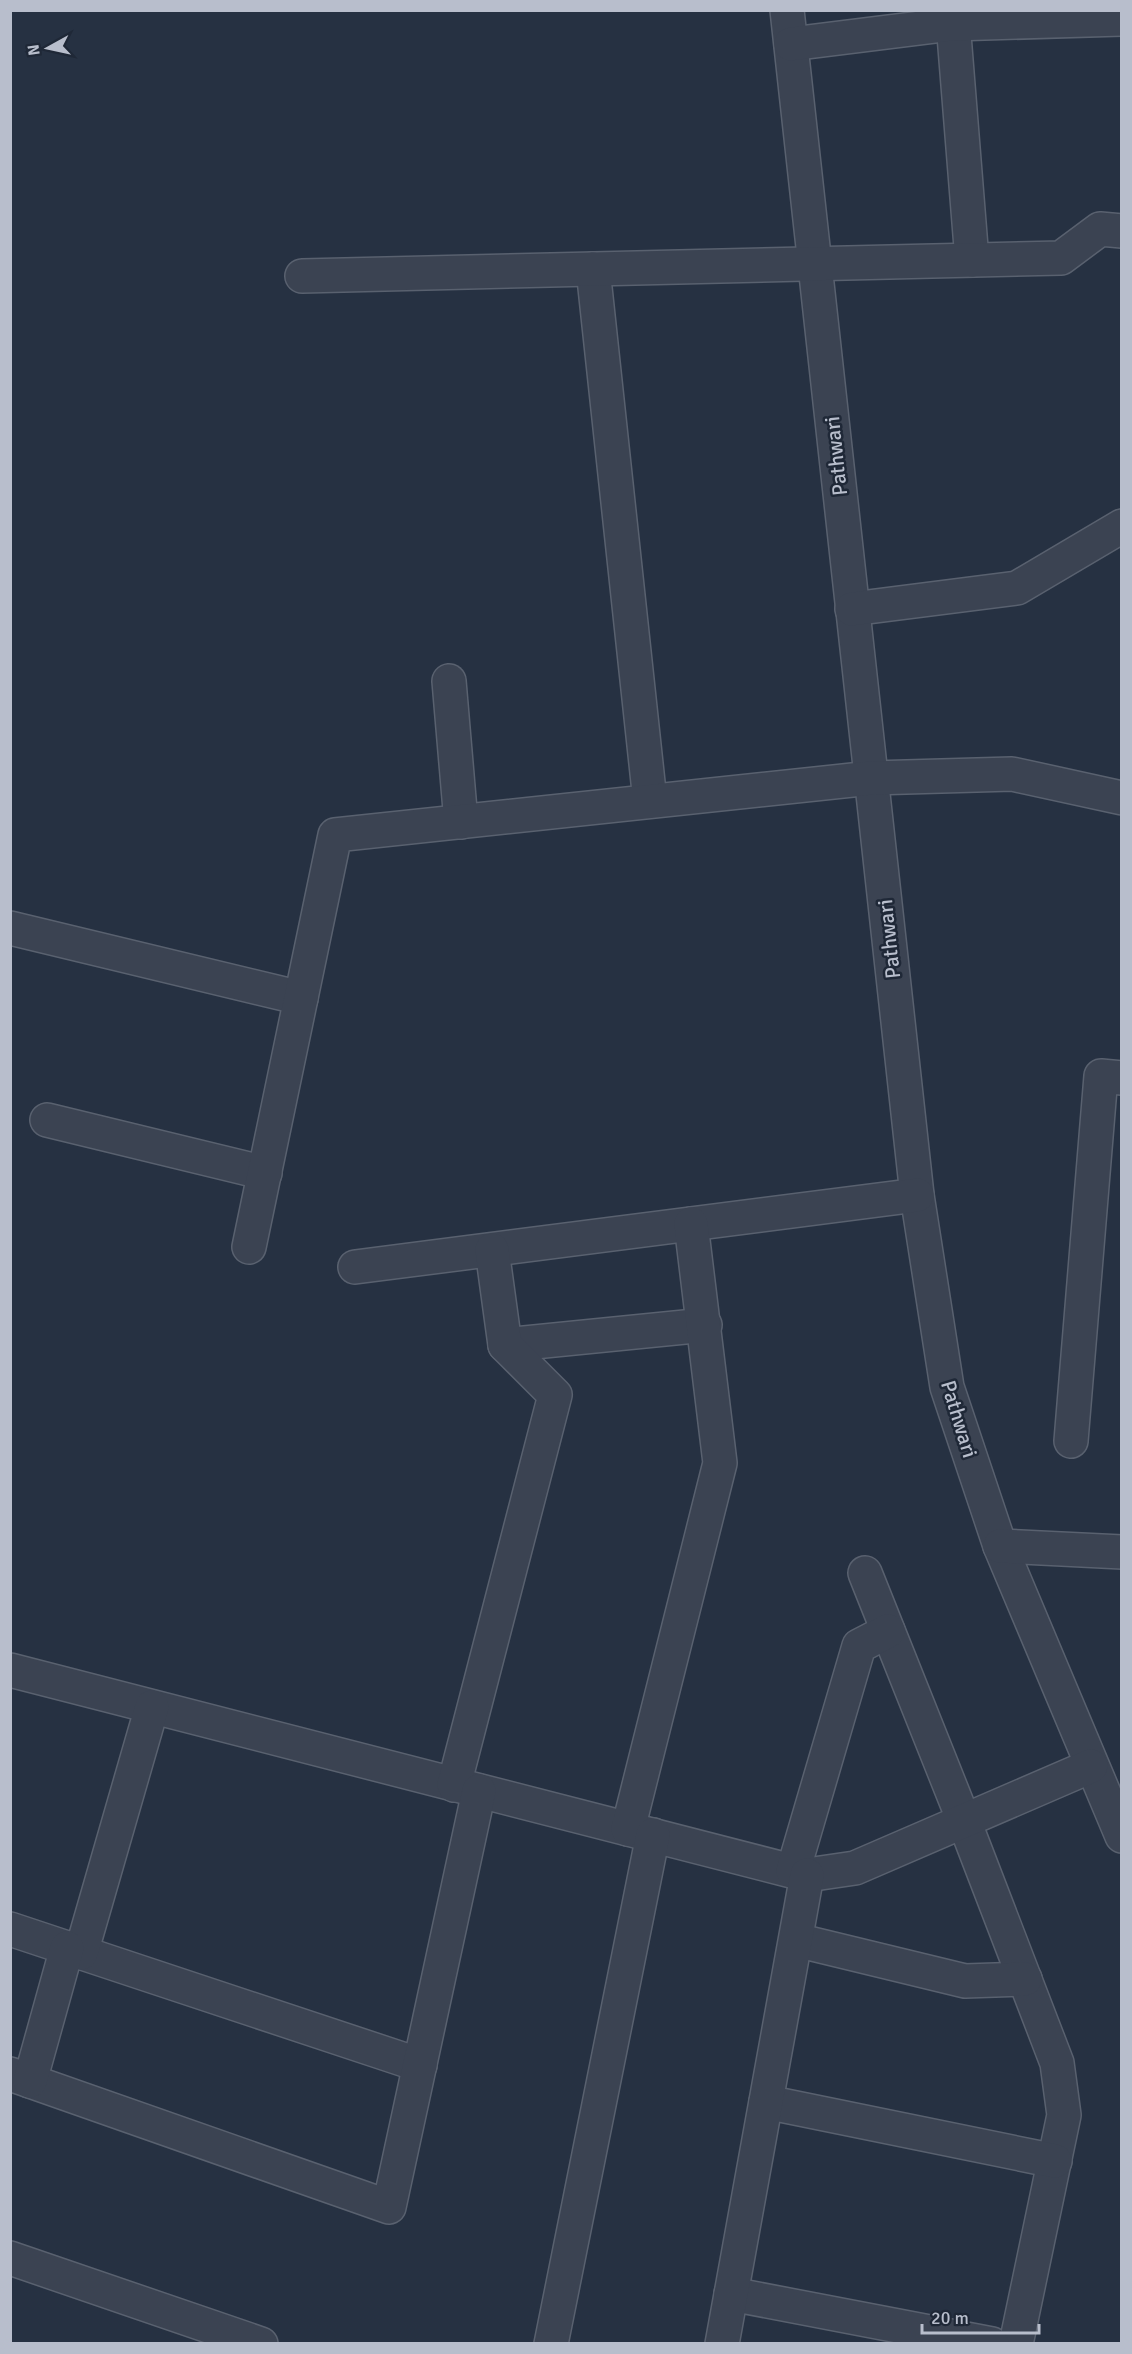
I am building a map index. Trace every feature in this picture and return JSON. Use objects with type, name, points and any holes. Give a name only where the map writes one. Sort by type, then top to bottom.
[{"type":"street","name":"Pathwari","points":[[787,10],[917,1195],[946,1387],[1000,1546],[1122,1836]]},
{"type":"street","points":[[791,44],[952,17],[1122,19]]},
{"type":"street","points":[[952,17],[972,260]]},
{"type":"street","points":[[302,276],[816,262],[1061,258],[1100,230],[1122,231]]},
{"type":"street","points":[[593,269],[650,801]]},
{"type":"street","points":[[852,609],[1017,588],[1122,526]]},
{"type":"street","points":[[449,681],[461,822]]},
{"type":"street","points":[[249,1247],[335,835],[871,778],[1012,774],[1122,798]]},
{"type":"street","points":[[10,928],[301,998]]},
{"type":"street","points":[[1071,1441],[1101,1076],[1122,1078]]},
{"type":"street","points":[[47,1120],[265,1173]]},
{"type":"street","points":[[355,1267],[917,1195]]},
{"type":"street","points":[[551,2343],[641,1832],[720,1463],[691,1224]]},
{"type":"street","points":[[152,1707],[74,1950],[20,2078],[389,2206],[420,2065],[467,1788],[555,1395],[505,1345],[492,1250]]},
{"type":"street","points":[[505,1345],[705,1325]]},
{"type":"street","points":[[1000,1546],[1122,1552]]},
{"type":"street","points":[[865,1573],[1057,2063],[1064,2115],[1016,2343]]},
{"type":"street","points":[[722,2343],[796,1940],[800,1873],[859,1646],[888,1631]]},
{"type":"street","points":[[10,1670],[800,1873],[855,1868],[1091,1766]]},
{"type":"street","points":[[10,1929],[420,2065]]},
{"type":"street","points":[[796,1940],[965,1981],[1024,1979]]},
{"type":"street","points":[[766,2102],[1055,2161]]},
{"type":"street","points":[[10,2258],[261,2343]]},
{"type":"street","points":[[731,2294],[871,2332],[992,2343]]}]
